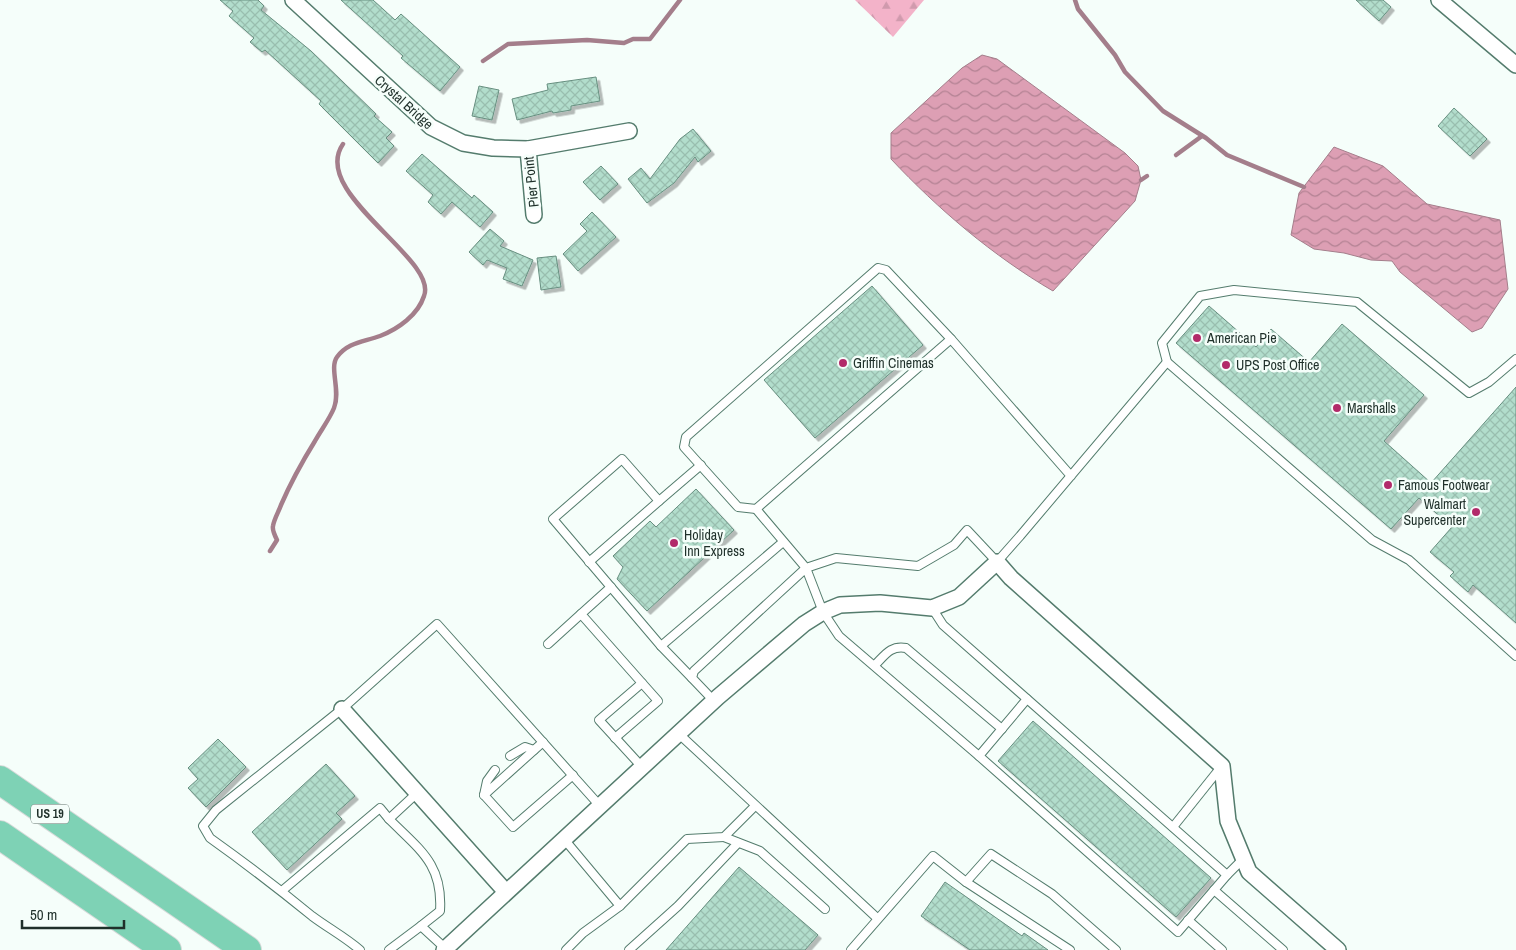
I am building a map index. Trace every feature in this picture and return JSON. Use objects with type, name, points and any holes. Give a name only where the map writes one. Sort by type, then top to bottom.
[{"type":"highway","name":"US 19","points":[[1,781],[246,950]]},
{"type":"highway","points":[[0,835],[167,950]]},
{"type":"street","name":"Crystal Bridge","points":[[293,0],[431,127],[463,143],[493,148],[528,149],[629,131]]},
{"type":"street","points":[[1439,0],[1516,65]]},
{"type":"street","name":"Pier Point","points":[[528,149],[534,215]]},
{"type":"street","points":[[446,950],[506,892],[714,701],[804,624],[823,612],[840,606],[880,603],[932,608],[959,598],[997,562],[1011,578],[1222,766],[1228,821],[1249,872],[1338,950]]},
{"type":"street","points":[[342,709],[506,892]]},
{"type":"lane","points":[[1071,476],[951,339],[886,270],[878,268],[686,437],[684,447],[738,507],[756,509],[806,568],[823,612],[839,636],[875,665],[1178,932],[1244,858]]},
{"type":"lane","points":[[1516,359],[1489,382],[1469,393],[1357,302],[1234,290],[1200,296],[1162,343],[1167,362],[1372,540],[1409,560],[1516,656]]},
{"type":"lane","points":[[756,509],[951,339]]},
{"type":"lane","points":[[692,678],[694,671],[806,568],[836,558],[918,566],[954,545],[967,530],[997,562],[1167,362]]},
{"type":"lane","points":[[659,501],[622,459],[553,519],[661,646],[714,701]]},
{"type":"lane","points":[[589,562],[701,465]]},
{"type":"lane","points":[[661,646],[783,542]]},
{"type":"lane","points":[[548,644],[611,587]]},
{"type":"lane","points":[[932,608],[944,626],[1227,875]]},
{"type":"lane","points":[[581,614],[658,701],[615,738]]},
{"type":"lane","points":[[360,950],[347,938],[314,917],[283,890],[210,838],[203,826],[216,810],[342,709],[437,624],[600,806]]},
{"type":"lane","points":[[875,665],[890,649],[899,646],[906,648],[1002,729]]},
{"type":"lane","points":[[642,682],[599,720],[642,767]]},
{"type":"lane","points":[[979,756],[1027,700]]},
{"type":"lane","points":[[679,734],[877,918]]},
{"type":"lane","points":[[484,795],[543,742]]},
{"type":"lane","points":[[510,756],[525,747],[534,750]]},
{"type":"lane","points":[[1172,827],[1222,766]]},
{"type":"lane","points":[[484,795],[487,781],[495,770]]},
{"type":"lane","points":[[484,795],[513,827],[573,775]]},
{"type":"lane","points":[[389,819],[417,793]]},
{"type":"lane","points":[[724,837],[755,806]]},
{"type":"lane","points":[[283,890],[380,808],[431,862],[442,889],[440,911],[389,950]]},
{"type":"lane","points":[[566,950],[583,933],[620,906],[687,839],[724,837],[760,851],[825,909]]},
{"type":"lane","points":[[564,839],[620,906]]},
{"type":"lane","points":[[629,950],[678,906],[738,842]]},
{"type":"lane","points":[[966,882],[991,854],[1052,894],[1116,950]]},
{"type":"lane","points":[[850,950],[932,856],[966,882],[1070,950]]},
{"type":"lane","points":[[1214,890],[1283,950]]},
{"type":"lane","points":[[1188,920],[1222,950]]},
{"type":"lane","points":[[421,926],[446,950]]},
{"type":"green space","points":[[855,0],[924,0],[893,37]]},
{"type":"water","points":[[982,55],[997,59],[1125,153],[1138,166],[1141,180],[1135,201],[1053,291],[1009,263],[967,231],[891,159],[891,133],[962,68]]},
{"type":"water","points":[[1334,147],[1383,166],[1427,204],[1500,220],[1508,289],[1482,328],[1472,332],[1400,272],[1392,261],[1371,260],[1344,253],[1314,249],[1291,235],[1299,193]]},
{"type":"building","points":[[220,0],[258,0],[264,6],[261,10],[311,51],[376,114],[374,116],[392,132],[386,138],[394,146],[378,163],[319,104],[321,101],[265,50],[262,52],[250,42],[254,38],[229,16],[233,11]]},
{"type":"building","points":[[341,0],[373,0],[395,20],[401,14],[460,67],[440,91],[401,58],[403,56]]},
{"type":"building","points":[[1356,0],[1383,0],[1391,7],[1379,21]]},
{"type":"building","points":[[596,77],[600,101],[571,106],[571,110],[553,113],[552,111],[517,120],[512,99],[548,90],[547,84]]},
{"type":"building","points":[[479,86],[499,90],[492,120],[472,116]]},
{"type":"building","points":[[1454,108],[1487,139],[1470,156],[1438,126]]},
{"type":"building","points":[[693,129],[711,151],[698,162],[695,157],[674,183],[647,203],[628,179],[641,168],[650,179],[680,139]]},
{"type":"building","points":[[422,154],[472,198],[474,195],[493,212],[480,227],[452,202],[441,214],[428,202],[433,195],[406,171]]},
{"type":"building","points":[[601,166],[618,184],[600,200],[583,182]]},
{"type":"building","points":[[592,212],[616,237],[578,271],[563,254],[587,231],[580,224]]},
{"type":"building","points":[[490,229],[504,241],[500,246],[533,260],[522,286],[503,279],[507,268],[487,260],[483,265],[469,252]]},
{"type":"building","points":[[556,256],[561,287],[541,290],[537,258]]},
{"type":"building","name":"Griffin Cinemas","points":[[872,286],[923,345],[815,438],[764,380]]},
{"type":"building","points":[[1209,306],[1256,347],[1271,329],[1309,362],[1342,324],[1424,395],[1384,441],[1431,483],[1516,387],[1516,623],[1473,585],[1468,592],[1450,576],[1454,572],[1430,552],[1452,527],[1419,498],[1391,529],[1176,343]]},
{"type":"building","name":"Holiday Inn Express","points":[[696,489],[734,530],[647,611],[617,579],[623,567],[613,556],[650,521],[656,527]]},
{"type":"building","points":[[1033,721],[1211,878],[1176,917],[998,761]]},
{"type":"building","points":[[218,739],[246,767],[206,807],[188,788],[198,779],[188,768]]},
{"type":"building","points":[[326,764],[355,796],[336,813],[342,819],[287,870],[252,832]]},
{"type":"building","points":[[739,867],[818,935],[805,950],[666,950]]},
{"type":"building","points":[[945,882],[1022,936],[1024,933],[1048,950],[970,950],[921,916]]},
{"type":"waterway","points":[[483,61],[508,44],[587,40],[624,43],[633,39],[650,39],[680,0]]},
{"type":"waterway","points":[[1075,0],[1078,9],[1115,55],[1125,72],[1163,111],[1206,138],[1227,155],[1304,187]]},
{"type":"waterway","points":[[1176,155],[1202,136]]},
{"type":"waterway","points":[[270,551],[277,540],[273,531],[275,518],[301,464],[334,408],[336,401],[334,367],[337,357],[351,345],[380,336],[400,325],[417,309],[424,296],[423,281],[413,264],[358,204],[343,183],[337,163],[343,144]]},
{"type":"waterway","points":[[1141,180],[1147,176]]},
{"type":"place","name":"American Pie","points":[[1197,338]]},
{"type":"place","name":"Griffin Cinemas","points":[[843,363]]},
{"type":"place","name":"UPS Post Office","points":[[1226,365]]},
{"type":"place","name":"Marshalls","points":[[1337,408]]},
{"type":"place","name":"Famous Footwear","points":[[1388,485]]},
{"type":"place","name":"Walmart Supercenter","points":[[1476,512]]},
{"type":"place","name":"Holiday Inn Express","points":[[674,543]]}]
